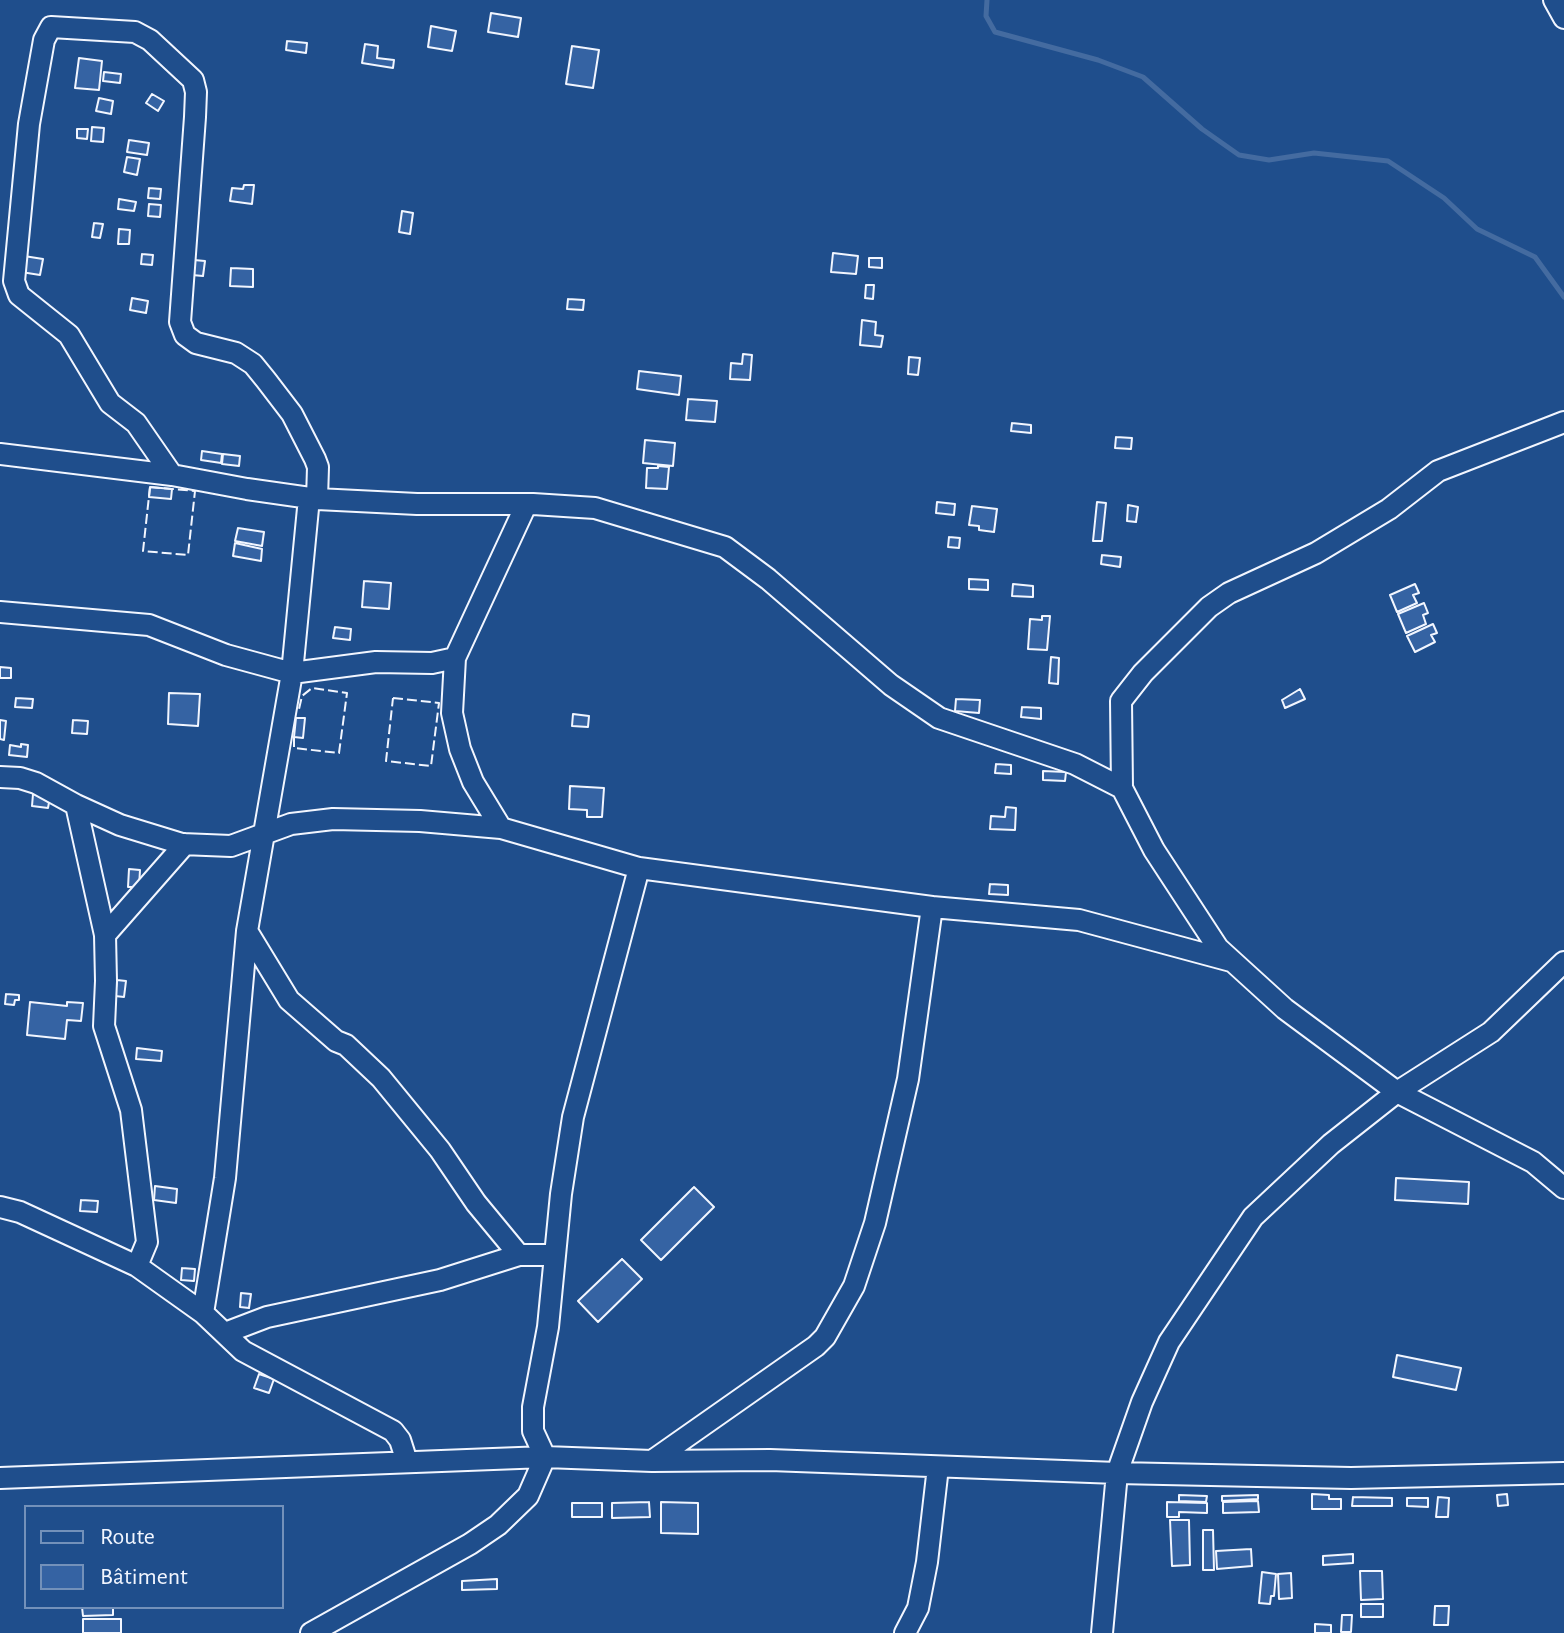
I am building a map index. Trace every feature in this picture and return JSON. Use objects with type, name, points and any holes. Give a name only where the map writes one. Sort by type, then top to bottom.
[{"type":"street","points":[[1554,0],[1564,18]]},
{"type":"street","points":[[172,475],[136,423],[110,403],[69,335],[19,295],[14,281],[29,124],[44,40],[51,27],[135,32],[150,40],[193,80],[195,117],[180,322],[185,335],[196,343],[247,358],[292,414],[318,467],[292,673],[247,931],[225,1178],[203,1313]]},
{"type":"street","points":[[1564,422],[1438,471],[1389,509],[1328,545],[1229,593],[1209,607],[1143,673],[1121,701],[1122,788],[1154,850],[1218,948],[1285,1009],[1397,1092],[1533,1162],[1564,1188]]},
{"type":"street","points":[[0,454],[172,475],[313,498],[595,508],[725,547],[768,579],[891,685],[939,718],[1075,764],[1122,788]]},
{"type":"street","points":[[501,828],[473,782],[460,749],[452,713],[455,658],[526,505]]},
{"type":"street","points":[[0,612],[149,625],[226,655],[292,673],[364,663],[432,663],[455,658]]},
{"type":"street","points":[[0,777],[36,783],[120,825],[185,844],[231,846],[308,820],[420,821],[501,828],[639,868],[932,907],[1079,920],[1233,962]]},
{"type":"street","points":[[76,805],[99,897],[105,935],[104,1026],[131,1110],[147,1242],[137,1266]]},
{"type":"street","points":[[105,935],[185,844]]},
{"type":"street","points":[[311,1633],[470,1544],[498,1525],[528,1496],[545,1457],[533,1431],[533,1407],[548,1327],[561,1194],[573,1117],[639,868]]},
{"type":"street","points":[[652,1461],[816,1346],[825,1337],[854,1286],[875,1223],[908,1079],[932,907]]},
{"type":"street","points":[[247,931],[289,1000],[336,1041],[346,1045],[381,1078],[519,1255]]},
{"type":"street","points":[[1102,1633],[1117,1473],[1142,1402],[1169,1342],[1253,1217],[1331,1144],[1397,1092],[1491,1032],[1564,962]]},
{"type":"street","points":[[0,1207],[20,1212],[137,1266],[203,1313],[243,1351],[393,1431],[400,1440],[407,1462]]},
{"type":"street","points":[[225,1333],[281,1314],[440,1280],[519,1255],[555,1255]]},
{"type":"street","points":[[0,1478],[545,1457],[652,1461],[770,1460],[1351,1478],[1564,1473]]},
{"type":"street","points":[[905,1633],[918,1608],[927,1562],[938,1467]]},
{"type":"building","points":[[491,13],[521,18],[518,37],[488,32]]},
{"type":"building","points":[[431,26],[456,31],[452,51],[428,47]]},
{"type":"building","points":[[287,41],[307,43],[306,53],[286,50]]},
{"type":"building","points":[[365,44],[378,46],[377,58],[394,60],[393,68],[362,63]]},
{"type":"building","points":[[572,46],[599,50],[593,88],[566,84]]},
{"type":"building","points":[[79,58],[102,61],[99,90],[75,88]]},
{"type":"building","points":[[104,72],[121,74],[120,83],[103,81]]},
{"type":"building","points":[[152,94],[164,101],[158,111],[146,103]]},
{"type":"building","points":[[99,98],[113,101],[111,114],[96,111]]},
{"type":"building","points":[[92,127],[104,128],[103,142],[91,141]]},
{"type":"building","points":[[77,129],[88,129],[87,139],[77,138]]},
{"type":"building","points":[[129,140],[149,143],[147,155],[127,152]]},
{"type":"building","points":[[127,157],[140,159],[137,175],[124,172]]},
{"type":"building","points":[[244,185],[254,185],[252,204],[230,201],[232,188],[243,189]]},
{"type":"building","points":[[149,188],[161,189],[160,199],[148,198]]},
{"type":"building","points":[[119,199],[136,202],[134,211],[118,209]]},
{"type":"building","points":[[149,204],[161,205],[160,217],[148,216]]},
{"type":"building","points":[[402,211],[413,213],[410,234],[399,232]]},
{"type":"building","points":[[94,223],[103,224],[100,238],[92,237]]},
{"type":"building","points":[[119,229],[130,230],[129,244],[118,244]]},
{"type":"building","points":[[833,253],[858,256],[856,274],[831,272]]},
{"type":"building","points":[[142,254],[153,255],[152,265],[141,264]]},
{"type":"building","points":[[24,256],[43,259],[40,275],[21,272]]},
{"type":"building","points":[[869,258],[882,258],[882,268],[869,267]]},
{"type":"building","points":[[194,260],[205,261],[203,276],[192,275]]},
{"type":"building","points":[[231,268],[253,269],[253,287],[230,286]]},
{"type":"building","points":[[866,285],[874,285],[873,299],[865,298]]},
{"type":"building","points":[[132,298],[148,301],[146,313],[130,310]]},
{"type":"building","points":[[568,299],[584,300],[583,310],[567,309]]},
{"type":"building","points":[[862,320],[876,322],[875,335],[883,336],[881,347],[860,345]]},
{"type":"building","points":[[743,354],[752,355],[750,380],[730,379],[731,363],[742,364]]},
{"type":"building","points":[[909,357],[920,358],[918,375],[908,374]]},
{"type":"building","points":[[639,371],[681,376],[679,395],[637,389]]},
{"type":"building","points":[[688,399],[717,401],[715,422],[686,420]]},
{"type":"building","points":[[1012,423],[1031,425],[1031,433],[1011,431]]},
{"type":"building","points":[[1116,437],[1132,438],[1131,449],[1115,448]]},
{"type":"building","points":[[645,440],[675,443],[673,466],[643,463]]},
{"type":"building","points":[[202,451],[222,454],[221,463],[201,460]]},
{"type":"building","points":[[223,454],[240,456],[239,466],[222,464]]},
{"type":"building","points":[[669,467],[667,489],[646,488],[647,468]]},
{"type":"building","points":[[150,487],[172,489],[171,499],[149,497]]},
{"type":"building","points":[[937,502],[955,504],[954,515],[936,513]]},
{"type":"building","points":[[1097,502],[1106,503],[1102,541],[1093,541]]},
{"type":"building","points":[[1128,505],[1138,507],[1136,522],[1127,521]]},
{"type":"building","points":[[972,506],[997,509],[994,532],[969,525]]},
{"type":"building","points":[[238,528],[264,532],[262,546],[235,541]]},
{"type":"building","points":[[949,537],[960,538],[959,548],[948,547]]},
{"type":"building","points":[[235,543],[262,549],[261,561],[233,556]]},
{"type":"building","points":[[1102,555],[1121,557],[1120,567],[1101,564]]},
{"type":"building","points":[[969,579],[988,580],[988,590],[969,589]]},
{"type":"building","points":[[364,581],[391,583],[389,609],[362,607]]},
{"type":"building","points":[[1013,584],[1033,586],[1033,597],[1012,596]]},
{"type":"building","points":[[1415,584],[1419,593],[1413,595],[1417,603],[1397,612],[1390,595]]},
{"type":"building","points":[[1424,603],[1428,613],[1423,615],[1426,624],[1406,633],[1398,614]]},
{"type":"building","points":[[1042,616],[1050,616],[1047,650],[1028,649],[1030,619],[1042,620]]},
{"type":"building","points":[[1433,624],[1437,633],[1431,635],[1435,642],[1415,652],[1407,636]]},
{"type":"building","points":[[335,627],[351,629],[350,640],[333,638]]},
{"type":"building","points":[[1051,657],[1059,658],[1058,684],[1049,683]]},
{"type":"building","points":[[0,667],[11,668],[11,678],[0,678]]},
{"type":"building","points":[[1300,689],[1305,699],[1285,708],[1282,700]]},
{"type":"building","points":[[169,693],[200,694],[198,726],[168,724]]},
{"type":"building","points":[[16,698],[33,699],[32,708],[15,707]]},
{"type":"building","points":[[956,699],[980,700],[979,713],[955,711]]},
{"type":"building","points":[[1022,707],[1041,708],[1041,719],[1021,717]]},
{"type":"building","points":[[573,714],[589,716],[588,727],[572,726]]},
{"type":"building","points":[[296,718],[305,718],[303,738],[294,737]]},
{"type":"building","points":[[0,720],[6,721],[4,740],[0,739]]},
{"type":"building","points":[[73,720],[88,721],[87,734],[72,733]]},
{"type":"building","points":[[21,744],[28,745],[27,757],[9,755],[10,745],[21,747]]},
{"type":"building","points":[[996,764],[1011,765],[1011,774],[995,773]]},
{"type":"building","points":[[1043,771],[1066,772],[1065,781],[1043,780]]},
{"type":"building","points":[[570,786],[604,788],[602,817],[587,817],[587,810],[569,809]]},
{"type":"building","points":[[33,794],[50,797],[48,808],[32,806]]},
{"type":"building","points":[[1006,807],[1016,808],[1015,830],[990,829],[991,816],[1005,817]]},
{"type":"building","points":[[129,869],[140,870],[139,887],[128,887]]},
{"type":"building","points":[[990,884],[1008,885],[1008,895],[989,894]]},
{"type":"building","points":[[117,980],[126,981],[124,997],[115,996]]},
{"type":"building","points":[[6,994],[19,995],[19,1000],[15,1000],[14,1005],[5,1004]]},
{"type":"building","points":[[30,1002],[67,1006],[67,1002],[83,1003],[81,1021],[67,1020],[65,1039],[27,1035]]},
{"type":"building","points":[[137,1048],[162,1051],[161,1061],[136,1059]]},
{"type":"building","points":[[1396,1178],[1469,1182],[1468,1204],[1395,1200]]},
{"type":"building","points":[[155,1186],[177,1189],[176,1203],[154,1200]]},
{"type":"building","points":[[694,1187],[714,1207],[661,1260],[641,1240]]},
{"type":"building","points":[[81,1200],[98,1201],[97,1212],[80,1211]]},
{"type":"building","points":[[622,1259],[642,1279],[598,1322],[578,1301]]},
{"type":"building","points":[[182,1268],[195,1269],[194,1281],[181,1280]]},
{"type":"building","points":[[241,1293],[251,1294],[249,1308],[240,1307]]},
{"type":"building","points":[[1397,1355],[1461,1368],[1456,1390],[1393,1377]]},
{"type":"building","points":[[259,1374],[274,1379],[269,1393],[254,1388]]},
{"type":"building","points":[[1312,1494],[1341,1499],[1341,1509],[1312,1509]]},
{"type":"building","points":[[1507,1494],[1508,1505],[1498,1506],[1497,1495]]},
{"type":"building","points":[[1179,1495],[1207,1496],[1206,1502],[1179,1501]]},
{"type":"building","points":[[1258,1495],[1258,1499],[1222,1501],[1222,1496]]},
{"type":"building","points":[[1353,1497],[1392,1498],[1392,1506],[1352,1506]]},
{"type":"building","points":[[1438,1497],[1449,1498],[1448,1517],[1436,1517]]},
{"type":"building","points":[[1407,1498],[1428,1498],[1428,1507],[1407,1506]]},
{"type":"building","points":[[1258,1501],[1259,1512],[1223,1513],[1223,1502]]},
{"type":"building","points":[[649,1502],[650,1517],[612,1518],[612,1503]]},
{"type":"building","points":[[661,1502],[698,1503],[698,1534],[661,1533]]},
{"type":"building","points":[[1167,1502],[1207,1503],[1207,1513],[1179,1512],[1179,1517],[1167,1517]]},
{"type":"building","points":[[572,1503],[602,1503],[602,1517],[572,1517]]},
{"type":"building","points":[[1170,1520],[1189,1520],[1190,1565],[1172,1566]]},
{"type":"building","points":[[1203,1530],[1213,1530],[1214,1570],[1203,1570]]},
{"type":"building","points":[[1251,1549],[1252,1566],[1217,1569],[1216,1551]]},
{"type":"building","points":[[1353,1554],[1353,1563],[1323,1565],[1323,1556]]},
{"type":"building","points":[[1360,1571],[1382,1571],[1383,1599],[1361,1600]]},
{"type":"building","points":[[1262,1572],[1276,1574],[1270,1604],[1259,1603]]},
{"type":"building","points":[[1291,1573],[1292,1598],[1279,1599],[1278,1574]]},
{"type":"building","points":[[497,1579],[497,1589],[462,1590],[462,1581]]},
{"type":"building","points":[[1361,1604],[1383,1604],[1383,1617],[1361,1617]]},
{"type":"building","points":[[1435,1606],[1449,1606],[1448,1625],[1434,1625]]},
{"type":"building","points":[[82,1609],[113,1609],[113,1615],[83,1616]]},
{"type":"building","points":[[1342,1615],[1352,1615],[1351,1632],[1341,1632]]},
{"type":"building","points":[[83,1619],[121,1619],[121,1633],[83,1633]]},
{"type":"building","points":[[1315,1624],[1331,1625],[1331,1633],[1315,1633]]},
{"type":"waterway","points":[[987,0],[986,16],[995,32],[1098,60],[1143,77],[1202,129],[1239,155],[1269,160],[1314,153],[1388,161],[1444,198],[1477,229],[1535,257],[1564,297]]},
{"type":"fence","points":[[150,487],[195,491],[188,555],[143,551],[150,487]]},
{"type":"fence","points":[[294,737],[294,748],[339,753],[347,693],[312,688],[302,696],[299,709]]},
{"type":"fence","points":[[393,698],[439,703],[431,766],[386,761],[393,698]]}]
